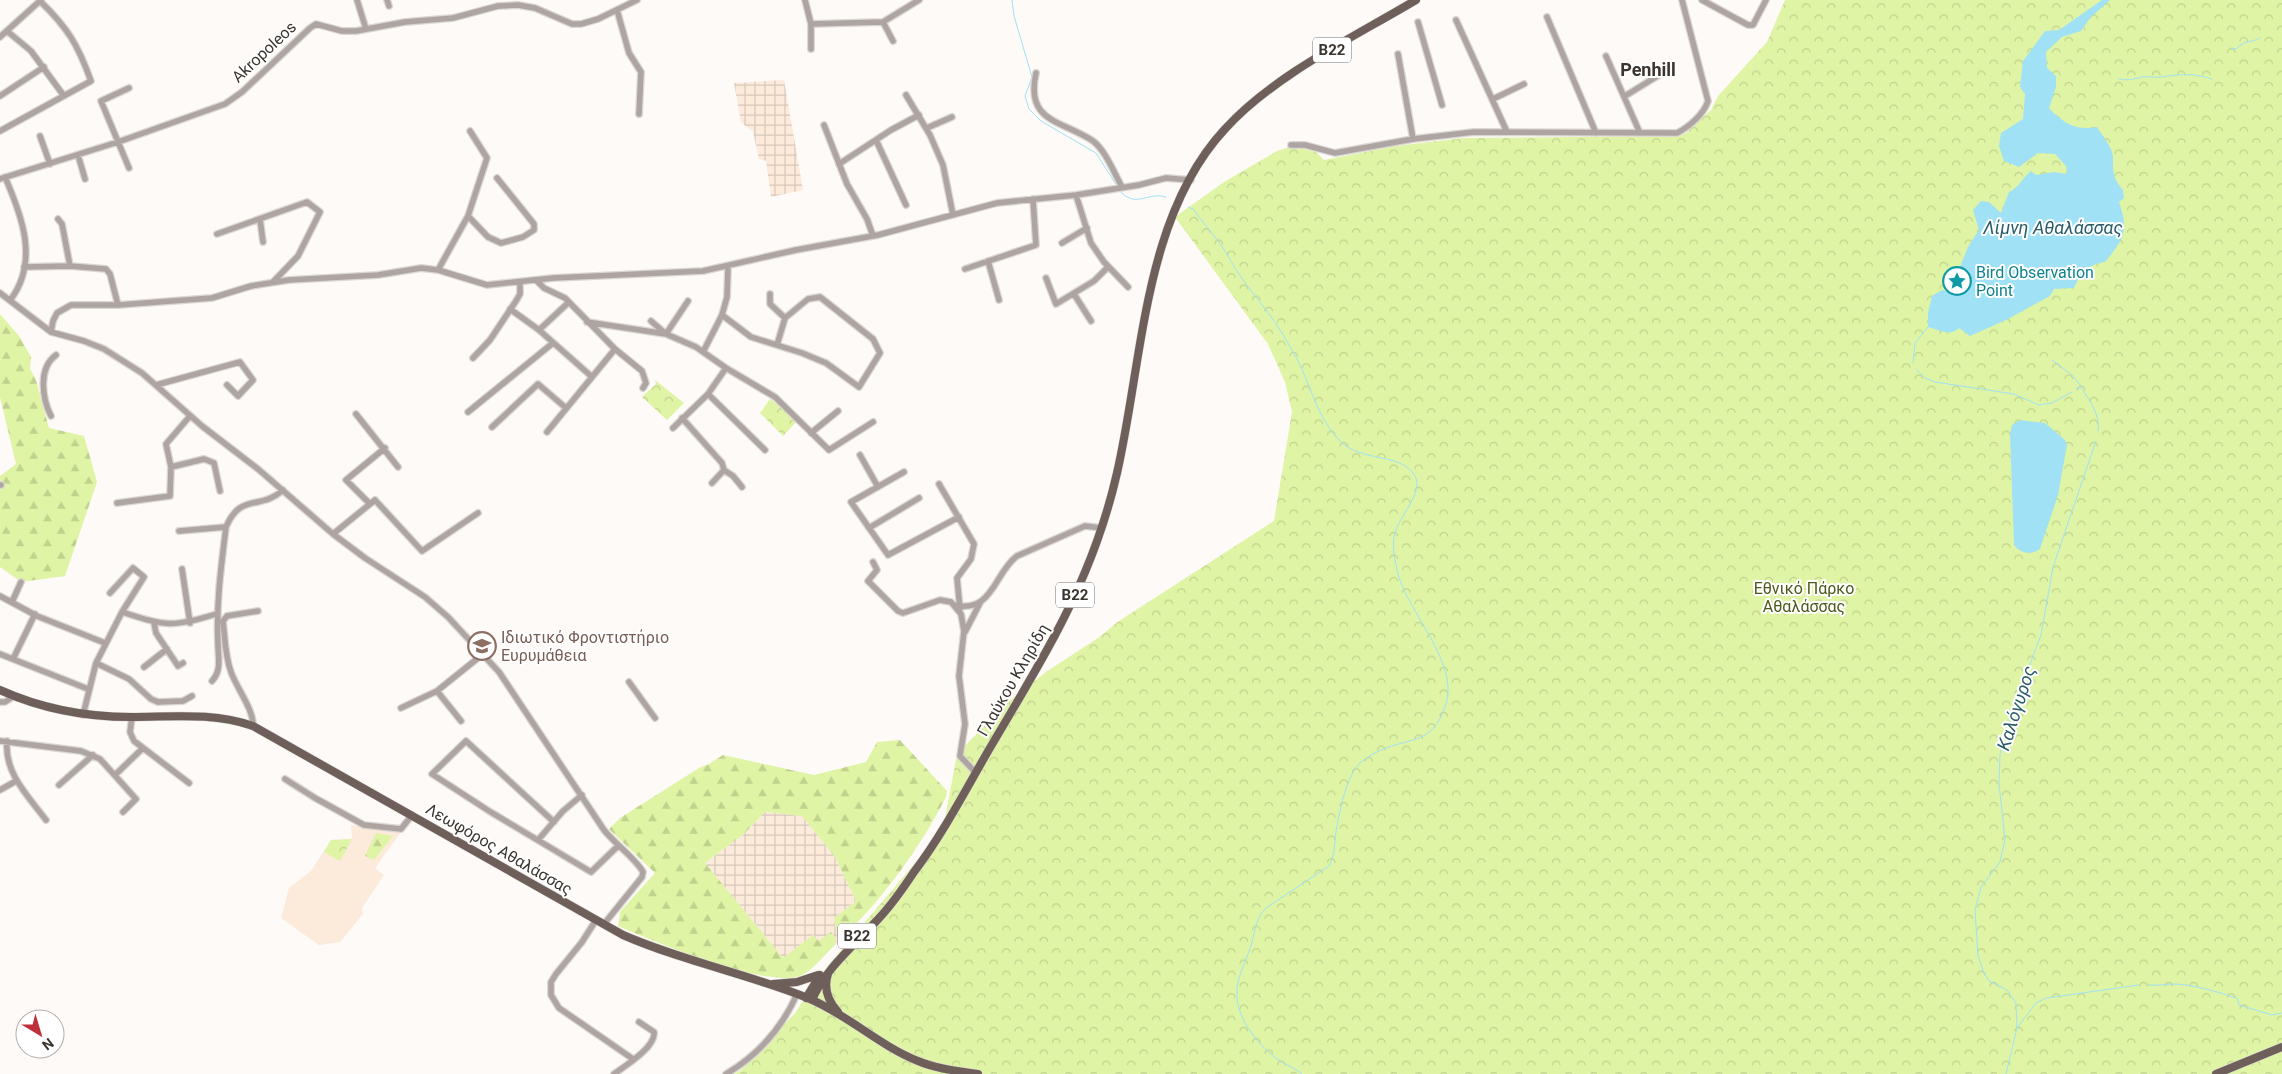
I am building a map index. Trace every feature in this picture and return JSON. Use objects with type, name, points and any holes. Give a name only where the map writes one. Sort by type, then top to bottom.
[{"type":"main road","name":"Γλαύκου Κληρίδη","points":[[809,999],[826,971],[893,900],[936,841],[1067,613],[1102,528],[1117,474],[1152,287],[1161,251],[1190,180],[1215,146],[1250,106],[1291,75],[1416,0]]},
{"type":"main road","name":"Λεωφόρος Αθαλάσσας","points":[[0,690],[42,706],[83,715],[132,717],[210,716],[253,726],[596,920],[637,941],[675,956],[769,984],[809,999],[919,1062],[951,1071],[978,1074]]},
{"type":"main road","points":[[769,984],[808,980],[826,971],[826,993],[832,1005],[844,1018]]},
{"type":"main road","points":[[2216,1074],[2282,1047]]},
{"type":"street","points":[[357,0],[366,29]]},
{"type":"street","name":"Akropoleos","points":[[2,178],[118,142],[211,110],[230,101],[312,26],[322,24],[346,31],[366,29],[452,18],[506,5],[528,6],[576,24],[593,21],[637,0]]},
{"type":"street","points":[[805,0],[811,24],[811,49]]},
{"type":"street","points":[[811,24],[883,22],[918,0]]},
{"type":"street","points":[[1291,145],[1305,145],[1327,152],[1346,153],[1413,139],[1474,132],[1677,133],[1683,130],[1706,108],[1708,94],[1682,0]]},
{"type":"street","points":[[1702,0],[1748,25],[1753,25],[1766,0]]},
{"type":"street","points":[[0,37],[41,1],[62,23],[81,55],[91,81],[0,131]]},
{"type":"street","points":[[617,10],[629,53],[641,72],[639,114]]},
{"type":"street","points":[[1547,17],[1596,133]]},
{"type":"street","points":[[1456,20],[1507,132]]},
{"type":"street","points":[[883,22],[893,41]]},
{"type":"street","points":[[1418,22],[1442,105]]},
{"type":"street","points":[[7,30],[31,51],[64,96]]},
{"type":"street","points":[[1398,54],[1413,139]]},
{"type":"street","points":[[1606,56],[1640,133]]},
{"type":"street","points":[[0,96],[44,67]]},
{"type":"street","points":[[1624,96],[1664,72]]},
{"type":"street","points":[[1036,73],[1033,89],[1034,100],[1046,116],[1093,142],[1102,151],[1121,187]]},
{"type":"street","points":[[1493,99],[1524,84]]},
{"type":"street","points":[[129,88],[101,101],[129,168]]},
{"type":"street","points":[[906,95],[927,128],[943,165],[953,215]]},
{"type":"street","points":[[839,164],[920,115]]},
{"type":"street","points":[[927,128],[952,117]]},
{"type":"street","points":[[824,125],[839,164],[873,236]]},
{"type":"street","points":[[438,270],[468,216],[487,158],[470,131]]},
{"type":"street","points":[[40,136],[50,164]]},
{"type":"street","points":[[876,140],[906,206]]},
{"type":"street","points":[[78,155],[85,179]]},
{"type":"street","points":[[2,178],[17,205],[25,230],[27,250],[24,267],[11,299]]},
{"type":"street","points":[[468,216],[488,236],[501,243],[523,237],[534,230],[534,224],[497,178]]},
{"type":"street","points":[[52,332],[52,321],[63,308],[71,305],[118,305],[212,298],[272,282],[378,275],[422,268],[438,270],[487,285],[536,280],[688,272],[728,267],[796,250],[873,236],[997,203],[1076,195],[1139,185],[1166,178],[1190,180]]},
{"type":"street","points":[[1076,195],[1091,243],[1108,267],[1128,286]]},
{"type":"street","points":[[966,269],[1036,245],[1033,199]]},
{"type":"street","points":[[217,234],[307,202],[320,212],[298,256],[272,282]]},
{"type":"street","points":[[58,219],[62,224],[70,266]]},
{"type":"street","points":[[260,219],[263,242]]},
{"type":"street","points":[[1062,243],[1087,228]]},
{"type":"street","points":[[988,261],[1000,300]]},
{"type":"street","points":[[24,267],[70,266],[106,269],[110,274],[118,305]]},
{"type":"street","points":[[703,352],[722,315],[727,297],[728,267]]},
{"type":"street","points":[[1046,278],[1056,304],[1094,281],[1108,267]]},
{"type":"street","points":[[536,280],[540,285],[569,302],[614,350],[642,371],[646,383],[643,388]]},
{"type":"street","points":[[473,358],[490,340],[520,294],[520,283]]},
{"type":"street","points":[[0,292],[52,332],[84,340],[104,349],[136,369],[190,416],[283,490],[333,534],[365,558],[425,597],[457,624],[500,672],[618,846],[640,866],[643,872],[636,884],[604,924]]},
{"type":"street","points":[[770,294],[770,304],[785,318]]},
{"type":"street","points":[[1074,294],[1091,321]]},
{"type":"street","points":[[722,315],[751,337],[777,346],[802,353],[826,363],[859,387],[880,353],[873,340],[820,297],[808,299],[785,318],[777,346]]},
{"type":"street","points":[[666,334],[688,301]]},
{"type":"street","points":[[539,330],[569,302]]},
{"type":"street","points":[[510,309],[539,330],[591,376]]},
{"type":"street","points":[[651,321],[666,334]]},
{"type":"street","points":[[588,322],[666,334],[696,347],[774,397],[829,450],[873,422]]},
{"type":"street","points":[[468,412],[553,343]]},
{"type":"street","points":[[546,432],[614,350]]},
{"type":"street","points":[[51,416],[45,402],[43,388],[47,364],[56,355]]},
{"type":"street","points":[[156,385],[240,362],[253,380],[238,396],[227,385]]},
{"type":"street","points":[[673,428],[708,394],[726,368]]},
{"type":"street","points":[[492,427],[538,384],[566,408]]},
{"type":"street","points":[[708,394],[765,450]]},
{"type":"street","points":[[811,432],[838,411]]},
{"type":"street","points":[[356,414],[385,448],[398,467]]},
{"type":"street","points":[[117,503],[170,496],[171,467],[166,444],[190,416]]},
{"type":"street","points":[[682,418],[719,459],[724,470],[733,476],[742,487]]},
{"type":"street","points":[[370,504],[346,480],[385,448]]},
{"type":"street","points":[[860,456],[878,487]]},
{"type":"street","points":[[171,467],[204,459],[214,463],[220,491]]},
{"type":"street","points":[[712,483],[724,470]]},
{"type":"street","points":[[904,472],[851,502],[888,555],[959,517]]},
{"type":"street","points":[[939,484],[974,544],[971,559],[956,578],[957,605],[961,614],[963,636],[959,676],[965,724],[960,756],[976,773]]},
{"type":"street","points":[[212,681],[219,669],[216,614],[219,573],[226,528],[237,509],[245,504],[269,500],[283,490]]},
{"type":"street","points":[[869,528],[919,498]]},
{"type":"street","points":[[333,534],[375,500],[422,551],[478,513]]},
{"type":"street","points":[[963,636],[980,603],[995,586],[1011,560],[1085,526],[1102,528]]},
{"type":"street","points":[[179,532],[226,528]]},
{"type":"street","points":[[872,562],[877,570],[868,581],[898,611],[903,612],[940,600],[966,607],[980,603]]},
{"type":"street","points":[[83,715],[96,663],[122,612],[144,577],[133,568],[110,593]]},
{"type":"street","points":[[182,568],[190,623]]},
{"type":"street","points":[[12,602],[21,582]]},
{"type":"street","points":[[0,596],[35,614],[105,643]]},
{"type":"street","points":[[253,726],[252,717],[231,671],[226,654],[223,622],[227,616],[258,611]]},
{"type":"street","points":[[122,612],[154,623],[176,626],[216,614]]},
{"type":"street","points":[[13,660],[35,614]]},
{"type":"street","points":[[154,623],[156,633],[178,666],[183,663]]},
{"type":"street","points":[[144,667],[167,649]]},
{"type":"street","points":[[0,654],[88,689]]},
{"type":"street","points":[[401,708],[437,691],[483,654]]},
{"type":"street","points":[[96,663],[128,679],[151,699],[158,702],[183,701],[192,696]]},
{"type":"street","points":[[629,682],[655,718]]},
{"type":"street","points":[[437,691],[460,721]]},
{"type":"street","points":[[0,702],[5,702],[14,696]]},
{"type":"street","points":[[132,717],[130,732],[134,741],[189,783]]},
{"type":"street","points":[[0,741],[82,751],[94,755],[100,759],[136,799],[123,812]]},
{"type":"street","points":[[7,741],[7,756],[16,781],[46,820]]},
{"type":"street","points":[[554,822],[466,741],[432,774],[489,811],[591,872],[618,846]]},
{"type":"street","points":[[115,775],[143,748]]},
{"type":"street","points":[[59,785],[94,755]]},
{"type":"street","points":[[285,779],[315,798],[364,824],[401,830],[412,815]]},
{"type":"street","points":[[0,790],[16,781]]},
{"type":"street","points":[[538,840],[582,795]]},
{"type":"street","points":[[596,920],[582,942],[551,982],[550,996],[559,1008],[633,1059]]},
{"type":"street","points":[[726,1074],[753,1056],[767,1042],[784,1019],[797,994]]},
{"type":"street","points":[[614,1074],[650,1045],[655,1034],[639,1022]]},
{"type":"shaded area","points":[[784,80],[803,190],[771,197],[766,161],[759,159],[753,132],[741,122],[734,83]]},
{"type":"shaded area","points":[[765,812],[802,816],[835,857],[856,901],[834,918],[836,929],[841,935],[846,934],[835,945],[836,943],[819,942],[813,935],[783,958],[705,863],[744,834]]},
{"type":"shaded area","points":[[351,825],[401,832],[375,868],[384,875],[362,908],[363,914],[340,942],[319,945],[281,918],[289,888],[311,871],[331,840],[352,839]]},
{"type":"green space","name":"Εθνικό Πάρκο Αθαλάσσας","points":[[1785,0],[2282,0],[2282,1074],[734,1074],[740,1071],[796,1012],[815,981],[943,830],[957,754],[1008,702],[1046,672],[1098,638],[1119,621],[1274,521],[1292,412],[1285,382],[1268,344],[1175,217],[1224,182],[1277,151],[1290,147],[1316,152],[1324,160],[1396,146],[1464,138],[1679,136],[1686,133],[1711,110],[1718,96],[1767,42]]},
{"type":"green space","points":[[0,314],[19,336],[31,357],[30,369],[36,380],[49,428],[84,436],[97,482],[65,576],[21,582],[0,567],[0,476],[16,464],[0,397]]},
{"type":"green space","points":[[655,380],[684,403],[667,420],[642,397],[656,384]]},
{"type":"green space","points":[[770,399],[798,420],[783,436],[760,413]]},
{"type":"green space","points":[[900,740],[947,791],[946,797],[914,852],[901,870],[875,903],[846,934],[841,935],[837,933],[834,918],[856,901],[835,857],[802,816],[765,812],[744,834],[705,863],[783,958],[813,935],[819,941],[831,932],[836,938],[835,945],[804,974],[789,978],[741,971],[684,952],[618,926],[620,912],[655,873],[609,829],[620,818],[723,755],[814,775],[866,762],[877,742]]},
{"type":"green space","points":[[376,833],[393,836],[374,860],[365,856]]},
{"type":"green space","points":[[352,839],[340,861],[324,852],[331,840]]},
{"type":"water","name":"Λίμνη Αθαλάσσας","points":[[2102,0],[2110,0],[2090,18],[2081,31],[2062,37],[2046,52],[2047,68],[2056,76],[2056,87],[2049,108],[2070,125],[2083,128],[2097,127],[2109,145],[2113,156],[2114,174],[2123,190],[2124,198],[2119,202],[2124,220],[2124,228],[2117,247],[2105,262],[2094,265],[2082,273],[2074,288],[2054,289],[2050,296],[2006,320],[1970,336],[1959,328],[1956,331],[1948,332],[1928,327],[1928,313],[1932,296],[1942,290],[1946,291],[1954,282],[1968,247],[1979,230],[1973,210],[1981,201],[1989,202],[2001,213],[2009,192],[2016,188],[2031,171],[2036,175],[2054,172],[2067,174],[2066,166],[2055,154],[2038,153],[2019,167],[2004,161],[1999,146],[2001,133],[2023,119],[2025,94],[2020,87],[2023,61],[2045,31],[2059,30]]},
{"type":"water","points":[[2020,420],[2045,423],[2065,440],[2067,445],[2058,495],[2040,549],[2030,553],[2023,552],[2014,545],[2010,434],[2012,425]]},
{"type":"waterway","points":[[1012,0],[1014,16],[1032,77],[1025,96],[1029,109],[1041,121],[1096,153],[1117,186]]},
{"type":"waterway","points":[[2231,48],[2236,49],[2243,43],[2260,38]]},
{"type":"waterway","points":[[2119,79],[2128,80],[2175,75],[2199,76],[2212,79]]},
{"type":"waterway","points":[[1119,190],[1131,199],[1153,196],[1166,197]]},
{"type":"waterway","points":[[1188,207],[1193,209],[1219,242],[1244,281],[1279,328],[1297,359],[1315,401],[1331,431],[1348,447],[1358,452],[1401,463],[1415,476],[1417,482],[1414,497],[1397,527],[1393,548],[1403,589],[1439,655],[1448,688],[1446,704],[1440,718],[1426,735],[1385,748],[1359,764],[1351,776],[1345,793],[1338,819],[1333,857],[1329,866],[1266,908],[1256,924],[1238,982],[1237,1000],[1239,1010],[1248,1028],[1261,1045],[1279,1060],[1302,1074]]},
{"type":"waterway","points":[[1913,363],[1915,343],[1928,327]]},
{"type":"waterway","points":[[2052,360],[2072,375],[2081,386]]},
{"type":"waterway","points":[[1916,369],[1925,378],[1935,382],[2014,394],[2039,405],[2052,403],[2072,392]]},
{"type":"waterway","points":[[2076,389],[2081,387],[2094,408],[2098,419],[2098,431]]},
{"type":"waterway","name":"Καλόγυρος","points":[[2006,1074],[2017,1028],[2016,1003],[2007,990],[1989,981],[1984,973],[1978,956],[1975,910],[1981,887],[2000,862],[2005,839],[1999,784],[2000,754],[2008,723],[2041,635],[2053,567],[2096,441]]},
{"type":"waterway","points":[[2148,985],[2175,984],[2199,987],[2237,998],[2239,1005],[2272,1015],[2282,1013]]},
{"type":"waterway","points":[[2017,1028],[2036,1003],[2046,998],[2139,985]]},
{"type":"place","name":"Bird Observation Point","points":[[1957,281]]},
{"type":"place","name":"Ιδιωτικό Φροντιστήριο Ευρυμάθεια","points":[[482,646]]},
{"type":"district","name":"Penhill","points":[[1648,69]]}]
